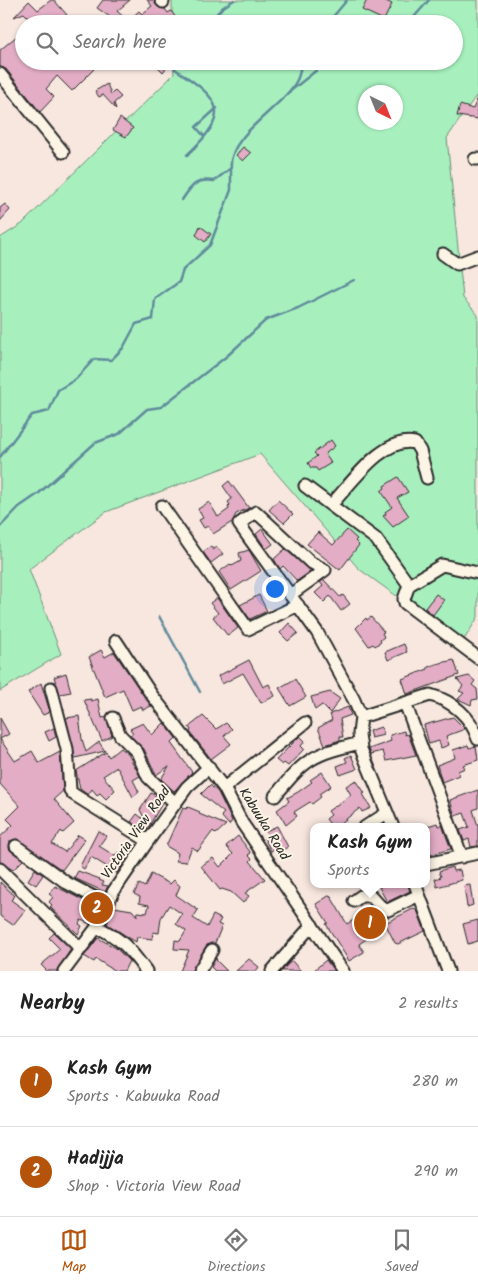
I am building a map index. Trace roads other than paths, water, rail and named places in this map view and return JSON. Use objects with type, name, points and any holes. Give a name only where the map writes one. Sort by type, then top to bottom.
[{"type":"street","points":[[0,74],[63,152]]},
{"type":"street","points":[[443,254],[457,264],[478,256]]},
{"type":"street","points":[[331,505],[369,462],[397,442],[415,443],[420,451],[427,478]]},
{"type":"street","points":[[305,486],[376,539],[410,585]]},
{"type":"street","points":[[162,506],[248,629],[298,604]]},
{"type":"street","points":[[290,595],[325,570],[310,562],[256,512],[239,524],[290,595],[298,604],[323,642],[346,686],[361,717],[360,743],[391,823]]},
{"type":"street","points":[[478,573],[442,565],[410,585],[404,598],[405,603],[478,658]]},
{"type":"street","name":"Kabuuka Road","points":[[116,641],[151,694],[224,788],[242,823],[343,971]]},
{"type":"street","points":[[51,688],[67,749],[70,790],[72,794],[148,841]]},
{"type":"street","points":[[361,717],[430,695],[440,699],[468,718],[478,739]]},
{"type":"street","points":[[405,703],[462,857]]},
{"type":"street","points":[[113,718],[120,735],[136,752],[148,777],[176,803]]},
{"type":"street","points":[[224,788],[304,722]]},
{"type":"street","points":[[275,796],[309,760],[322,752],[360,743]]},
{"type":"street","name":"Victoria View Road","points":[[64,971],[97,927],[107,904],[186,787],[209,768]]},
{"type":"street","points":[[371,823],[387,813]]},
{"type":"street","points":[[16,846],[67,884],[107,904]]},
{"type":"street","points":[[430,863],[478,854]]},
{"type":"street","points":[[0,869],[81,949]]},
{"type":"street","points":[[354,901],[361,896],[371,896],[382,908],[388,910],[417,890],[448,971]]},
{"type":"street","points":[[272,971],[312,924]]},
{"type":"street","points":[[97,927],[113,934],[131,949],[146,971]]},
{"type":"street","points":[[199,971],[212,950]]},
{"type":"waterway","points":[[215,15],[234,0]]},
{"type":"waterway","points":[[334,15],[347,0]]},
{"type":"waterway","points":[[416,15],[429,0]]},
{"type":"waterway","points":[[176,70],[203,90],[211,99],[215,108],[215,118],[211,128],[187,155]]},
{"type":"waterway","points":[[182,200],[195,184],[208,180],[214,181],[231,168],[232,156],[238,144],[246,133],[290,90],[298,78],[300,70]]},
{"type":"waterway","points":[[288,93],[317,70]]},
{"type":"waterway","points":[[204,136],[196,127],[217,108]]},
{"type":"waterway","points":[[0,457],[32,415],[49,411],[58,390],[76,379],[94,359],[111,360],[123,348],[136,324],[153,319],[155,299],[179,282],[183,270],[210,245],[231,190],[231,168]]},
{"type":"waterway","points":[[0,527],[19,507],[38,494],[95,443],[119,434],[147,409],[161,407],[227,356],[266,320],[298,308],[354,280]]},
{"type":"waterway","points":[[159,616],[200,692]]},
{"type":"place","name":"Hadijja","points":[[97,908]]},
{"type":"place","name":"Kash Gym","points":[[370,923]]}]
